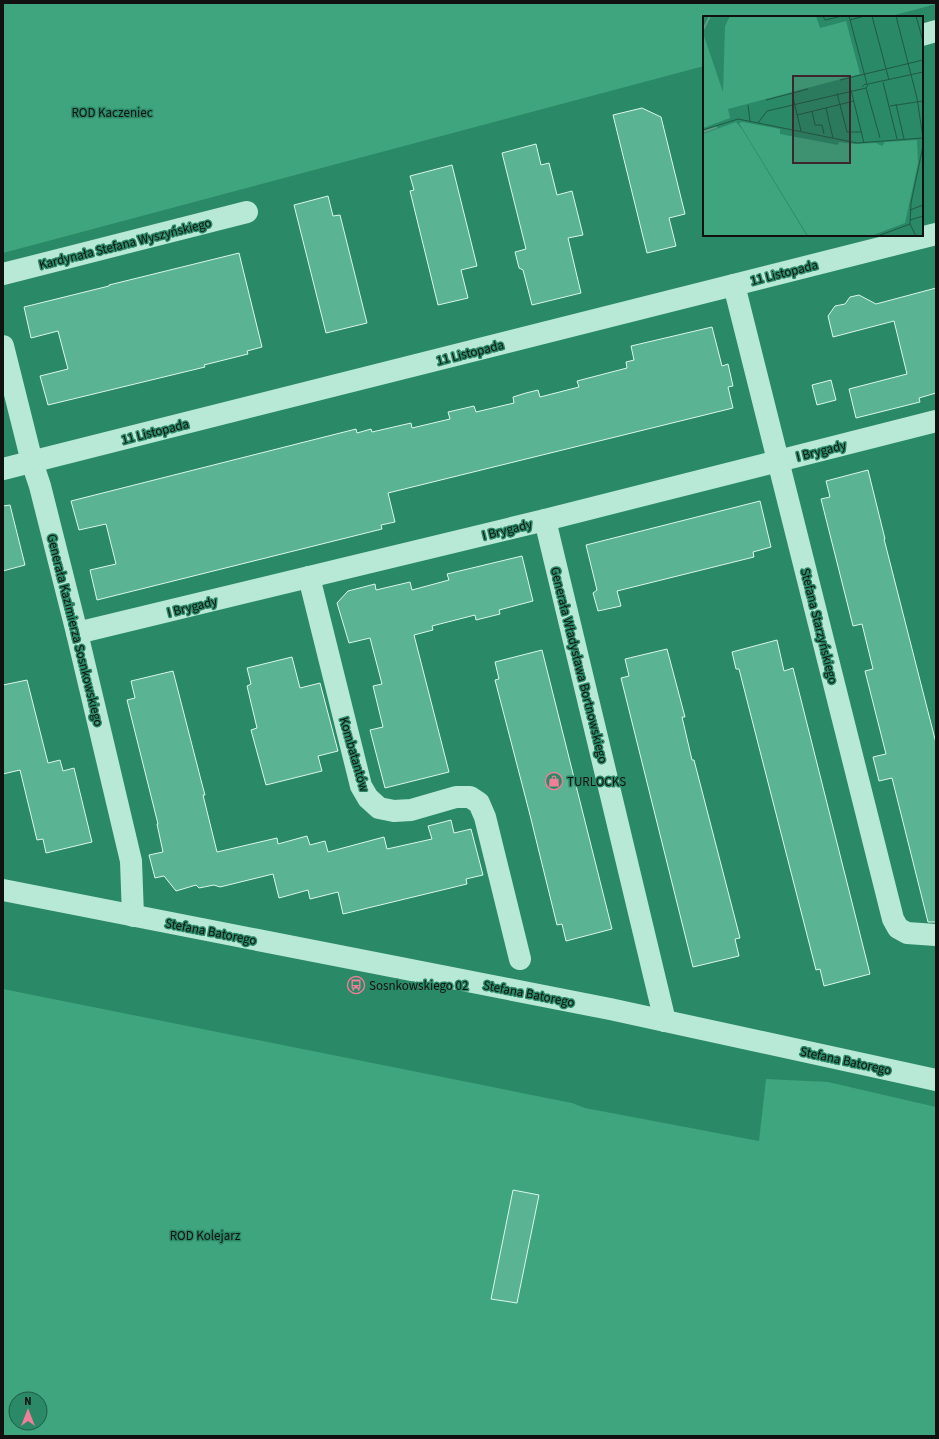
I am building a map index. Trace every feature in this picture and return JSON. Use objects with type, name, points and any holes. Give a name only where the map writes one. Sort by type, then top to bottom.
[{"type":"street","points":[[923,35],[936,31]]},
{"type":"street","name":"Kardynała Stefana Wyszyńskiego","points":[[3,274],[246,212]]},
{"type":"street","name":"11 Listopada","points":[[3,469],[936,234]]},
{"type":"street","name":"Stefana Starzyńskiego","points":[[734,285],[893,919],[898,928],[907,933],[936,935]]},
{"type":"street","name":"Generała Kazimierza Sosnkowskiego","points":[[3,346],[77,634],[131,861],[133,916]]},
{"type":"street","name":"I Brygady","points":[[77,634],[545,520],[936,421]]},
{"type":"street","name":"Generała Władysława Bortnowskiego","points":[[545,520],[665,1021]]},
{"type":"street","name":"Kombatantów","points":[[310,577],[361,786],[368,798],[379,808],[394,811],[411,810],[456,797],[470,797],[479,803],[485,816],[520,959]]},
{"type":"street","name":"Stefana Batorego","points":[[3,890],[369,961],[665,1021],[936,1080]]},
{"type":"green space","name":"ROD Kaczeniec","points":[[3,3],[936,3],[892,16],[703,16],[703,66],[3,253]]},
{"type":"green space","name":"ROD Kolejarz","points":[[3,989],[572,1103],[585,1108],[759,1141],[766,1079],[828,1082],[936,1107],[936,1436],[3,1436]]},
{"type":"building","points":[[642,108],[661,117],[685,214],[669,218],[676,246],[647,253],[613,115]]},
{"type":"building","points":[[536,144],[541,165],[549,163],[557,195],[572,191],[583,235],[568,238],[581,293],[532,305],[523,270],[519,268],[515,252],[526,249],[502,153]]},
{"type":"building","points":[[452,165],[477,266],[461,270],[468,298],[438,305],[410,191],[414,190],[410,176]]},
{"type":"building","points":[[328,196],[333,216],[340,215],[367,323],[326,333],[294,205]]},
{"type":"building","points":[[239,253],[262,347],[247,351],[248,354],[204,365],[205,367],[48,405],[40,376],[68,369],[58,331],[31,338],[24,307]]},
{"type":"building","points":[[936,288],[936,393],[919,398],[920,402],[856,418],[849,389],[907,374],[894,321],[833,337],[828,316],[835,306],[845,304],[850,297],[859,295],[876,304]]},
{"type":"building","points":[[712,327],[722,366],[728,364],[733,386],[728,387],[733,408],[388,493],[395,522],[381,525],[382,529],[97,600],[90,570],[116,564],[106,524],[79,530],[71,501],[356,429],[357,433],[371,429],[372,432],[411,423],[412,428],[450,419],[448,412],[474,406],[476,412],[514,403],[513,397],[538,390],[540,397],[579,387],[577,381],[627,368],[626,362],[634,360],[631,346]]},
{"type":"building","points":[[831,380],[836,400],[817,405],[812,385]]},
{"type":"building","points":[[868,470],[936,743],[936,922],[928,922],[892,778],[879,781],[873,757],[886,754],[865,671],[873,669],[862,624],[853,626],[821,499],[830,497],[826,481]]},
{"type":"building","points":[[760,501],[771,547],[753,552],[754,557],[617,591],[621,606],[598,611],[593,593],[597,590],[586,545]]},
{"type":"building","points":[[10,505],[25,565],[3,571],[3,506]]},
{"type":"building","points":[[522,556],[533,601],[499,610],[500,614],[476,620],[475,615],[432,626],[433,630],[414,635],[449,772],[385,788],[370,730],[383,727],[373,686],[382,684],[370,638],[349,643],[337,603],[348,591],[375,584],[376,590],[410,582],[412,590],[449,580],[447,574]]},
{"type":"building","points":[[777,640],[784,671],[793,668],[870,974],[824,986],[820,969],[816,970],[739,669],[736,669],[732,652]]},
{"type":"building","points":[[667,649],[685,717],[682,717],[692,760],[694,760],[740,938],[735,939],[739,956],[693,967],[621,678],[629,676],[625,659]]},
{"type":"building","points":[[542,650],[612,929],[566,941],[562,924],[557,925],[495,680],[499,679],[495,662]]},
{"type":"building","points":[[292,657],[300,688],[320,683],[338,751],[318,756],[322,771],[266,785],[251,730],[257,728],[247,686],[251,684],[247,668]]},
{"type":"building","points":[[173,671],[205,795],[203,795],[217,852],[277,838],[278,844],[307,836],[310,845],[325,841],[328,852],[384,837],[387,849],[432,839],[428,826],[451,820],[454,833],[471,829],[483,875],[466,879],[467,884],[343,914],[338,892],[310,899],[308,890],[279,898],[273,874],[220,887],[214,885],[199,888],[196,885],[176,891],[164,876],[155,878],[149,855],[163,852],[158,824],[127,700],[135,698],[131,681]]},
{"type":"building","points":[[27,680],[48,763],[60,760],[63,771],[74,768],[92,842],[46,853],[43,839],[37,840],[20,770],[3,774],[3,685]]},
{"type":"building","points":[[513,1190],[539,1195],[517,1303],[491,1299]]},
{"type":"place","name":"TURLOCKS","points":[[554,781]]},
{"type":"place","name":"Sosnkowskiego 02","points":[[356,985]]}]
